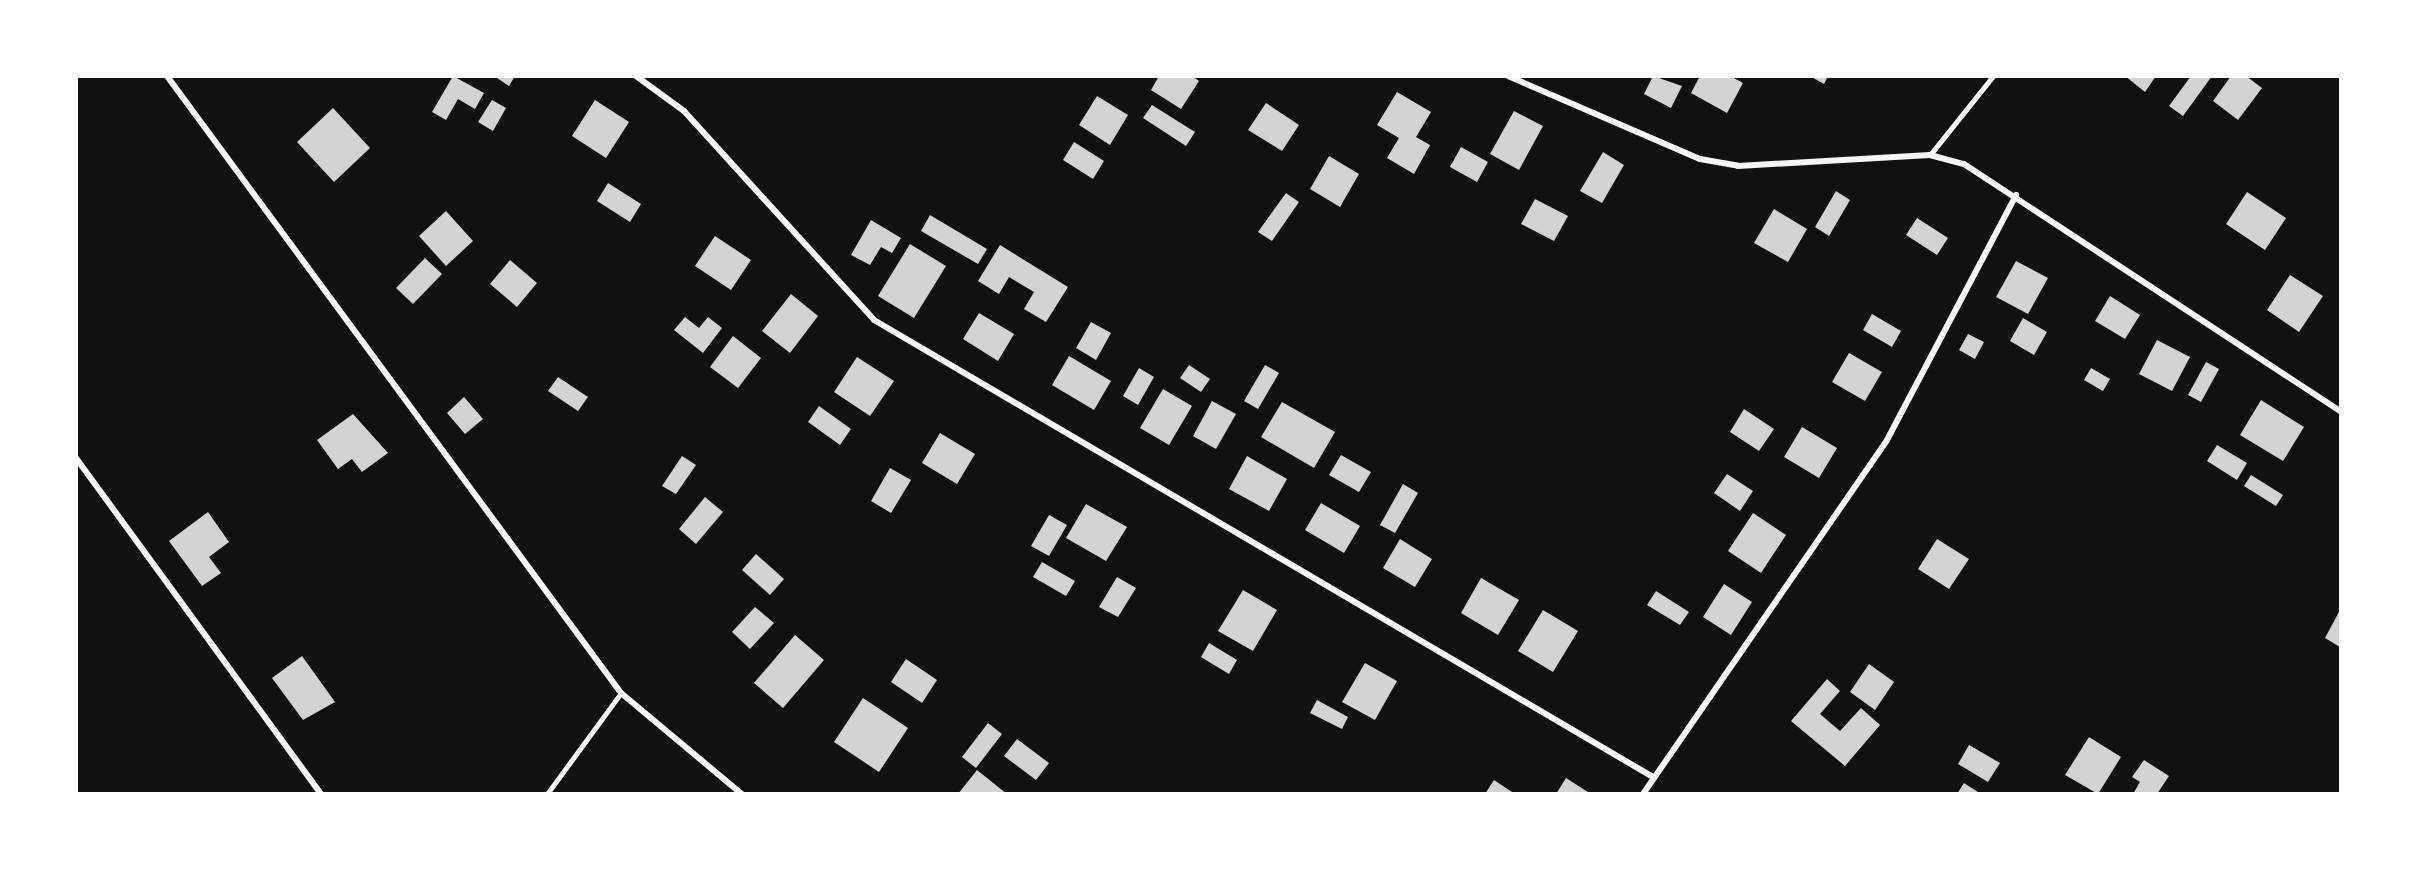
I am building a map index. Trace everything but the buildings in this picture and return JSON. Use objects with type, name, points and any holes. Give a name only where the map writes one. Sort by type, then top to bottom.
[{"type":"street","points":[[167,76],[621,693],[742,794]]},
{"type":"street","points":[[636,76],[684,111],[874,320],[1653,777]]},
{"type":"street","points":[[1508,76],[1700,159],[1738,166],[1930,155],[1964,164],[2016,195],[2340,411]]},
{"type":"street","points":[[1643,794],[1887,440],[2016,195]]},
{"type":"street","points":[[76,458],[321,794]]},
{"type":"lane","points":[[1930,155],[1993,76]]},
{"type":"lane","points":[[547,794],[621,693]]}]
